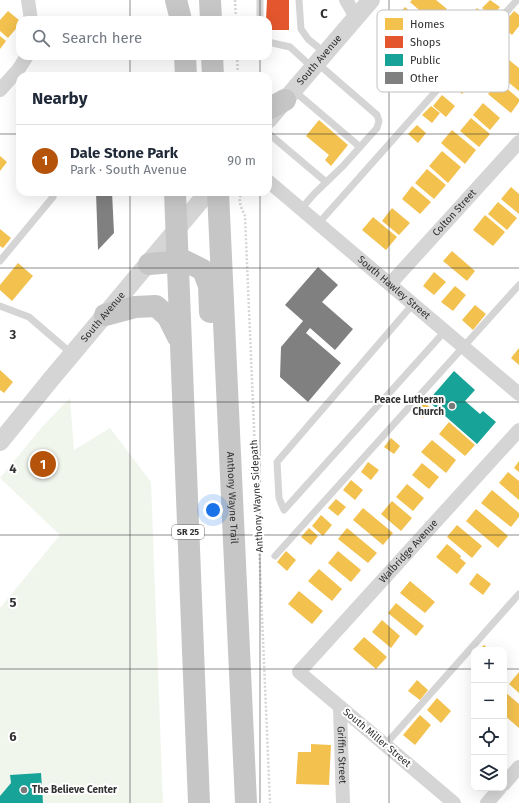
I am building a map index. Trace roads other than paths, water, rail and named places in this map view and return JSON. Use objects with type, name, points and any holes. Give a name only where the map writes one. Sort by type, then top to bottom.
[{"type":"highway","points":[[168,0],[169,16]]},
{"type":"highway","points":[[176,0],[180,16]]},
{"type":"highway","points":[[210,0],[211,16]]},
{"type":"highway","points":[[171,60],[172,72]]},
{"type":"highway","points":[[185,60],[186,72]]},
{"type":"highway","points":[[212,60],[213,72]]},
{"type":"highway","name":"SR 25","points":[[175,196],[176,261],[199,803]]},
{"type":"highway","name":"Anthony Wayne Trail","points":[[218,196],[246,803]]},
{"type":"highway","points":[[149,264],[186,261],[202,270],[209,286],[213,384],[228,412]]},
{"type":"highway","points":[[105,315],[135,307],[156,306],[168,317],[180,340]]},
{"type":"street","points":[[28,0],[30,3],[31,16]]},
{"type":"street","points":[[346,0],[356,17]]},
{"type":"street","name":"South Avenue","points":[[272,114],[282,100],[371,0]]},
{"type":"street","points":[[16,72],[24,60]]},
{"type":"street","points":[[0,90],[16,72]]},
{"type":"street","name":"Colton Street","points":[[390,284],[519,142]]},
{"type":"street","name":"South Hawley Street","points":[[272,184],[519,394]]},
{"type":"street","name":"South Avenue","points":[[0,442],[205,196]]},
{"type":"street","name":"Walbridge Avenue","points":[[299,672],[519,430]]},
{"type":"street","name":"South Miller Street","points":[[299,672],[454,803]]},
{"type":"street","name":"Griffin Street","points":[[340,707],[343,803]]},
{"type":"street","points":[[507,781],[519,767]]},
{"type":"street","points":[[487,803],[497,791]]},
{"type":"lane","points":[[260,0],[260,16]]},
{"type":"lane","points":[[299,0],[301,29],[308,39],[318,61]]},
{"type":"lane","points":[[508,10],[517,0]]},
{"type":"lane","points":[[272,43],[290,47],[318,61],[377,115],[379,121],[378,128],[301,209]]},
{"type":"lane","points":[[318,224],[435,92]]},
{"type":"lane","points":[[282,100],[360,147]]},
{"type":"lane","points":[[272,136],[326,182]]},
{"type":"lane","points":[[0,261],[53,197]]},
{"type":"lane","points":[[275,556],[519,284]]},
{"type":"lane","points":[[413,304],[277,462],[279,498],[284,510],[445,331]]},
{"type":"lane","points":[[0,306],[29,317],[72,354]]},
{"type":"lane","points":[[385,745],[519,594]]},
{"type":"place","name":"Peace Lutheran Church","points":[[452,406]]},
{"type":"place","name":"Dale Stone Park","points":[[43,464]]},
{"type":"place","name":"The Believe Center","points":[[24,790]]}]
